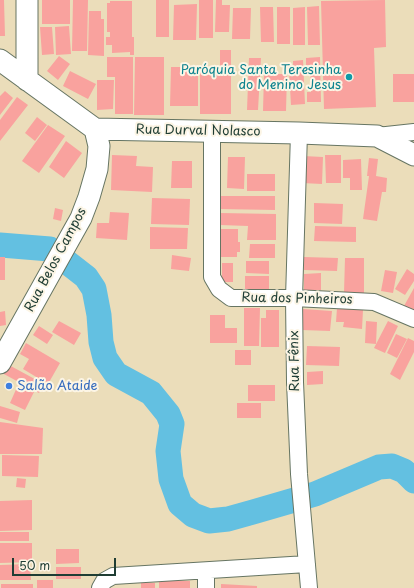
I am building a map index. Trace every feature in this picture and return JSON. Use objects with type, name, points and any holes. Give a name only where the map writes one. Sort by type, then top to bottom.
[{"type":"street","points":[[27,0],[27,80]]},
{"type":"street","points":[[0,60],[95,129]]},
{"type":"street","name":"Rua Durval Nolasco","points":[[95,129],[377,136],[414,155]]},
{"type":"street","name":"Rua Belos Campos","points":[[0,363],[73,234],[89,197],[97,169],[99,146],[95,129]]},
{"type":"street","name":"Rua dos Pinheiros","points":[[212,132],[212,277],[219,289],[231,298],[294,298],[374,302],[414,319]]},
{"type":"street","points":[[377,136],[414,132]]},
{"type":"street","name":"Rua Fênix","points":[[299,133],[294,298],[299,474],[309,588]]},
{"type":"street","points":[[100,588],[104,582],[113,576],[307,564]]},
{"type":"street","points":[[206,571],[206,588]]},
{"type":"building","points":[[0,0],[4,0],[5,36],[0,36]]},
{"type":"building","points":[[42,0],[70,0],[70,24],[42,24]]},
{"type":"building","points":[[73,0],[88,0],[87,51],[72,51]]},
{"type":"building","points":[[156,0],[169,0],[169,37],[156,37]]},
{"type":"building","points":[[199,0],[213,0],[213,38],[199,38]]},
{"type":"building","points":[[216,0],[222,0],[222,5],[230,5],[229,32],[215,32]]},
{"type":"building","name":"Paróquia Santa Teresinha do Menino Jesus","points":[[385,0],[386,47],[374,48],[376,107],[324,109],[321,1]]},
{"type":"building","points":[[110,1],[132,1],[132,37],[134,37],[134,55],[130,55],[130,52],[112,53],[112,45],[106,45],[106,37],[110,37],[110,32],[107,32],[107,3],[110,3]]},
{"type":"building","points":[[197,4],[196,40],[173,40],[174,5]]},
{"type":"building","points":[[319,6],[320,45],[308,45],[307,7]]},
{"type":"building","points":[[260,7],[273,7],[274,42],[261,42]]},
{"type":"building","points":[[277,7],[290,7],[290,44],[277,44]]},
{"type":"building","points":[[305,7],[305,45],[293,45],[293,8]]},
{"type":"building","points":[[233,8],[251,8],[250,39],[232,39]]},
{"type":"building","points":[[89,11],[101,11],[101,19],[104,19],[104,56],[88,55]]},
{"type":"building","points":[[69,26],[71,54],[56,55],[55,27]]},
{"type":"building","points":[[40,27],[52,27],[54,54],[42,55]]},
{"type":"building","points":[[220,50],[231,50],[231,114],[200,114],[200,69],[220,69]]},
{"type":"building","points":[[59,56],[70,64],[58,80],[47,71]]},
{"type":"building","points":[[107,57],[133,57],[133,114],[115,114],[115,77],[107,77]]},
{"type":"building","points":[[135,57],[164,57],[164,115],[134,115]]},
{"type":"building","points":[[320,57],[321,102],[307,102],[307,92],[311,92],[310,65],[306,65],[306,58]]},
{"type":"building","points":[[249,58],[261,58],[258,110],[247,110]]},
{"type":"building","points":[[303,60],[305,104],[291,105],[289,70],[293,70],[293,61]]},
{"type":"building","points":[[171,67],[198,67],[198,106],[170,106]]},
{"type":"building","points":[[70,71],[96,84],[88,99],[63,86]]},
{"type":"building","points":[[264,74],[287,74],[286,111],[263,111]]},
{"type":"building","points":[[393,74],[414,74],[414,102],[393,102]]},
{"type":"building","points":[[97,80],[114,80],[113,109],[97,110]]},
{"type":"building","points":[[5,91],[13,98],[0,115],[0,96]]},
{"type":"building","points":[[17,97],[28,105],[0,141],[0,120]]},
{"type":"building","points":[[37,117],[47,125],[35,141],[25,133]]},
{"type":"building","points":[[48,125],[65,136],[39,173],[22,161]]},
{"type":"building","points":[[66,141],[82,153],[64,178],[49,167]]},
{"type":"building","points":[[112,155],[137,156],[136,166],[153,167],[152,192],[111,190]]},
{"type":"building","points":[[325,155],[341,155],[341,183],[326,183]]},
{"type":"building","points":[[303,156],[323,157],[322,184],[302,183]]},
{"type":"building","points":[[228,157],[245,157],[244,189],[227,188]]},
{"type":"building","points":[[369,158],[378,159],[376,176],[387,178],[386,192],[382,192],[377,221],[363,219],[369,176],[367,176]]},
{"type":"building","points":[[361,159],[362,190],[350,190],[350,178],[343,178],[343,160]]},
{"type":"building","points":[[172,161],[192,161],[192,188],[171,188]]},
{"type":"building","points":[[247,174],[275,174],[275,191],[247,191]]},
{"type":"building","points":[[219,196],[275,196],[275,210],[218,209]]},
{"type":"building","points":[[152,198],[190,199],[189,225],[151,224]]},
{"type":"building","points":[[314,203],[343,204],[342,224],[314,223]]},
{"type":"building","points":[[55,208],[63,210],[61,221],[53,219]]},
{"type":"building","points":[[110,212],[129,213],[127,240],[96,238],[97,223],[109,223]]},
{"type":"building","points":[[220,213],[276,214],[276,240],[247,240],[248,226],[220,225]]},
{"type":"building","points":[[315,226],[356,227],[356,242],[314,241]]},
{"type":"building","points":[[150,227],[188,228],[187,249],[150,249]]},
{"type":"building","points":[[216,229],[238,229],[240,252],[237,252],[237,257],[216,257]]},
{"type":"building","points":[[250,244],[275,244],[275,258],[249,258]]},
{"type":"building","points":[[172,255],[191,258],[189,271],[171,269]]},
{"type":"building","points":[[0,257],[5,257],[5,280],[0,280]]},
{"type":"building","points":[[304,257],[338,258],[337,271],[304,270]]},
{"type":"building","points":[[345,258],[364,258],[364,294],[344,293]]},
{"type":"building","points":[[246,261],[269,261],[269,274],[246,273]]},
{"type":"building","points":[[222,263],[233,263],[233,282],[222,282]]},
{"type":"building","points":[[407,269],[414,274],[414,281],[405,295],[395,289]]},
{"type":"building","points":[[385,270],[397,272],[393,293],[381,291]]},
{"type":"building","points":[[321,273],[321,290],[304,290],[304,274]]},
{"type":"building","points":[[245,276],[269,276],[269,289],[245,289]]},
{"type":"building","points":[[414,288],[414,312],[404,306]]},
{"type":"building","points":[[244,308],[260,308],[259,346],[244,346]]},
{"type":"building","points":[[337,308],[363,310],[362,329],[343,327],[344,322],[336,322]]},
{"type":"building","points":[[303,309],[332,311],[330,331],[302,330]]},
{"type":"building","points":[[266,310],[279,310],[279,347],[261,347],[261,318],[266,318]]},
{"type":"building","points":[[5,311],[6,325],[0,326],[0,312]]},
{"type":"building","points":[[210,315],[225,315],[225,328],[237,328],[237,343],[210,343]]},
{"type":"building","points":[[59,321],[81,333],[74,345],[52,332]]},
{"type":"building","points":[[366,321],[377,322],[376,344],[365,343]]},
{"type":"building","points":[[388,321],[398,326],[385,353],[374,348]]},
{"type":"building","points":[[39,326],[53,335],[47,344],[33,335]]},
{"type":"building","points":[[396,334],[407,339],[397,358],[387,353]]},
{"type":"building","points":[[408,338],[414,341],[414,352],[400,380],[390,374]]},
{"type":"building","points":[[26,343],[60,363],[48,384],[23,369],[29,359],[20,354]]},
{"type":"building","points":[[307,346],[340,347],[339,366],[306,365]]},
{"type":"building","points":[[235,350],[251,350],[251,365],[235,365]]},
{"type":"building","points":[[7,364],[44,384],[39,393],[2,373]]},
{"type":"building","points":[[323,371],[323,384],[307,385],[307,372]]},
{"type":"building","points":[[18,385],[34,392],[25,410],[10,403]]},
{"type":"building","points":[[248,385],[275,385],[275,401],[248,401]]},
{"type":"building","points":[[237,403],[261,403],[261,418],[237,418]]},
{"type":"building","points":[[0,406],[20,412],[17,423],[0,418]]},
{"type":"building","points":[[0,422],[43,428],[42,454],[0,454]]},
{"type":"building","points":[[2,455],[39,456],[38,477],[2,476]]},
{"type":"building","points":[[17,478],[26,479],[25,488],[16,487]]},
{"type":"building","points":[[32,500],[32,530],[0,531],[0,501]]},
{"type":"building","points":[[0,532],[29,532],[29,541],[0,541]]},
{"type":"building","points":[[0,543],[32,543],[32,562],[0,563]]},
{"type":"building","points":[[56,549],[79,549],[79,563],[56,564]]},
{"type":"building","points":[[30,564],[31,580],[0,580],[0,565]]},
{"type":"building","points":[[56,567],[81,567],[81,579],[56,579]]},
{"type":"building","points":[[37,580],[53,580],[53,588],[37,588]]},
{"type":"building","points":[[159,581],[190,581],[190,588],[159,588]]},
{"type":"building","points":[[141,583],[155,583],[155,588],[141,588]]},
{"type":"building","points":[[1,584],[33,584],[33,588],[1,588]]},
{"type":"building","points":[[221,584],[257,586],[257,588],[221,588]]},
{"type":"waterway","points":[[0,245],[50,249],[86,277],[94,289],[99,315],[101,342],[105,358],[116,374],[151,393],[168,414],[172,424],[168,451],[171,479],[180,504],[193,515],[209,521],[228,519],[315,494],[379,467],[392,466],[404,471],[414,481]]},
{"type":"place","name":"Paróquia Santa Teresinha do Menino Jesus","points":[[349,77]]},
{"type":"place","name":"Salão Ataide","points":[[9,386]]}]
